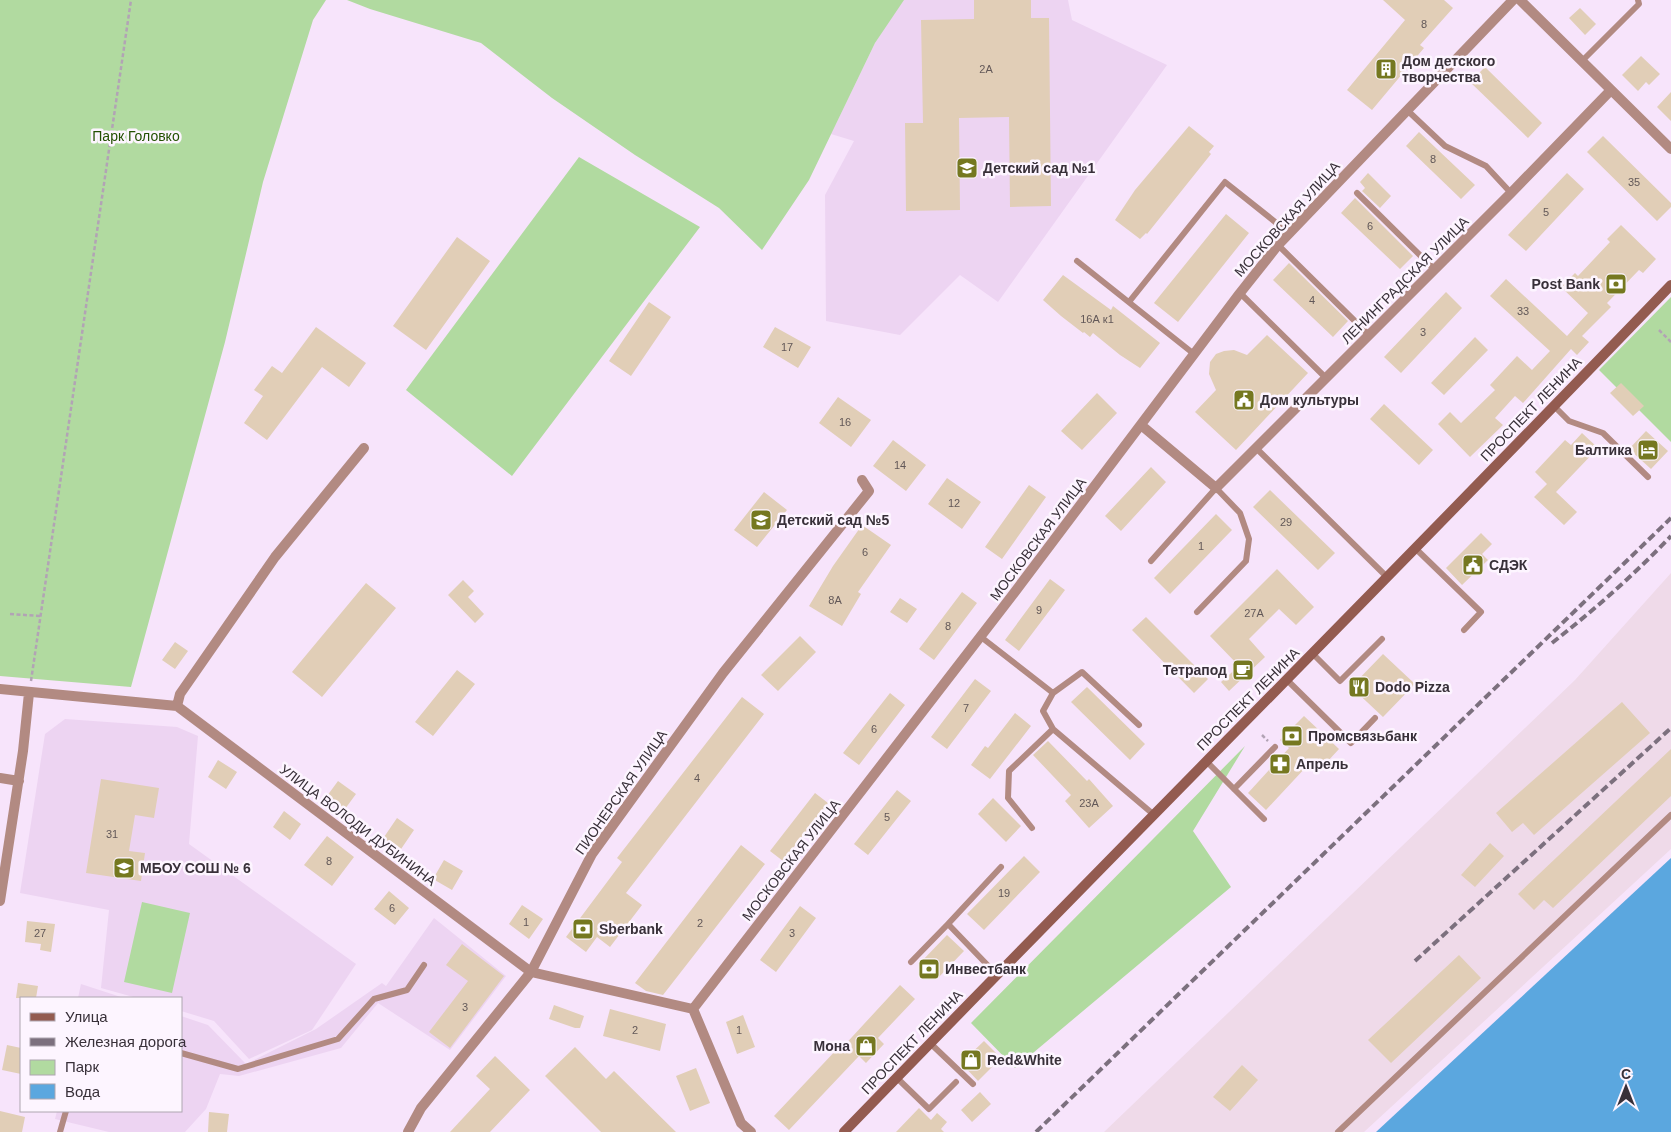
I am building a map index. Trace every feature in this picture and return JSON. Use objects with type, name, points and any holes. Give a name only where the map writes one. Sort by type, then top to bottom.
[{"type":"main road","name":"ПРОСПЕКТ ЛЕНИНА","points":[[844,1132],[1671,284]]},
{"type":"street","name":"МОСКОВСКАЯ УЛИЦА","points":[[693,1009],[981,637],[1278,245],[1513,0]]},
{"type":"street","points":[[1520,0],[1671,149]]},
{"type":"street","name":"ЛЕНИНГРАДСКАЯ УЛИЦА","points":[[1216,488],[1511,193],[1611,90]]},
{"type":"street","points":[[1141,425],[1216,488]]},
{"type":"street","points":[[0,689],[177,706],[180,694],[275,557],[364,448]]},
{"type":"street","name":"ПИОНЕРСКАЯ УЛИЦА","points":[[408,1132],[421,1108],[531,972],[592,854],[723,673],[869,491],[862,480]]},
{"type":"street","points":[[0,901],[19,781],[29,693]]},
{"type":"street","name":"УЛИЦА ВОЛОДИ ДУБИНИНА","points":[[177,706],[531,972],[693,1009]]},
{"type":"street","points":[[0,778],[19,781]]},
{"type":"street","points":[[693,1009],[741,1123],[751,1132]]},
{"type":"lane","points":[[1582,61],[1638,4],[1638,0]]},
{"type":"lane","points":[[1406,110],[1445,146],[1486,166],[1511,193]]},
{"type":"lane","points":[[1128,302],[1225,182],[1289,233]]},
{"type":"lane","points":[[1357,193],[1434,269]]},
{"type":"lane","points":[[1278,245],[1369,335]]},
{"type":"lane","points":[[1077,261],[1194,354]]},
{"type":"lane","points":[[1240,293],[1326,378]]},
{"type":"lane","points":[[1554,406],[1569,421],[1603,433],[1648,477]]},
{"type":"lane","points":[[1256,448],[1387,577]]},
{"type":"lane","points":[[1151,561],[1216,488],[1240,513],[1249,539],[1246,561],[1197,612]]},
{"type":"lane","points":[[1415,548],[1481,612],[1464,630]]},
{"type":"lane","points":[[981,637],[1054,692]]},
{"type":"lane","points":[[1312,653],[1340,681],[1382,639]]},
{"type":"lane","points":[[1139,725],[1082,672],[1054,692],[1043,711],[1053,730],[1153,814]]},
{"type":"lane","points":[[1286,679],[1351,743],[1375,718]]},
{"type":"lane","points":[[1032,828],[1008,798],[1009,771],[1053,730]]},
{"type":"lane","points":[[1234,789],[1275,747]]},
{"type":"lane","points":[[1206,761],[1264,819]]},
{"type":"lane","points":[[1338,1132],[1671,815]]},
{"type":"lane","points":[[911,962],[1001,867]]},
{"type":"lane","points":[[948,924],[997,975]]},
{"type":"lane","points":[[182,1053],[238,1069],[338,1039],[374,999],[407,990],[424,965]]},
{"type":"lane","points":[[930,1043],[973,1084]]},
{"type":"lane","points":[[897,1078],[929,1109],[956,1082]]},
{"type":"lane","points":[[60,1132],[66,1112]]},
{"type":"path","points":[[29,693],[131,0]]},
{"type":"path","points":[[1658,330],[1671,342]]},
{"type":"path","points":[[10,614],[40,616]]},
{"type":"shaded area","name":"Детский сад №1","points":[[903,0],[1068,0],[1072,20],[1167,65],[998,302],[960,275],[900,335],[826,321],[825,195],[854,141],[831,134],[875,43]]},
{"type":"shaded area","points":[[1671,573],[1671,849],[1364,1132],[1104,1132],[1575,680]]},
{"type":"shaded area","name":"МБОУ СОШ № 6","points":[[65,719],[177,727],[198,736],[189,844],[356,964],[312,1030],[249,1059],[214,1021],[182,1011],[182,997],[133,997],[101,988],[109,910],[20,893],[45,734]]},
{"type":"shaded area","points":[[434,918],[506,976],[450,1050],[378,1003],[341,1048],[239,1076],[220,1074],[206,1109],[185,1132],[109,1132],[55,1119],[57,1112],[182,1112],[182,1016],[208,1025],[246,1064],[316,1029],[382,983],[386,986]]},
{"type":"shaded area","points":[[81,984],[121,997],[78,997]]},
{"type":"green space","name":"Парк Головко","points":[[0,0],[326,0],[313,20],[263,182],[225,342],[131,687],[0,676]]},
{"type":"green space","points":[[347,0],[904,0],[875,43],[809,180],[762,250],[719,208],[635,155],[552,98],[481,43],[370,9]]},
{"type":"green space","points":[[579,157],[700,227],[512,476],[406,390]]},
{"type":"green space","points":[[1671,297],[1671,442],[1599,370]]},
{"type":"green space","points":[[1245,746],[1193,831],[1231,887],[1015,1068],[971,1023]]},
{"type":"green space","points":[[142,902],[190,913],[172,993],[124,982]]},
{"type":"water","points":[[1671,858],[1671,1132],[1376,1132]]},
{"type":"building","points":[[974,0],[1031,0],[1031,18],[1049,18],[1051,206],[1010,207],[1009,117],[959,118],[960,210],[906,211],[905,123],[923,123],[921,20],[974,19]]},
{"type":"building","name":"Дом детского творчества","points":[[1383,0],[1444,0],[1453,8],[1420,45],[1424,48],[1372,110],[1347,90],[1405,20]]},
{"type":"building","points":[[1580,8],[1596,24],[1585,35],[1569,18]]},
{"type":"building","points":[[1641,56],[1660,74],[1649,85],[1646,82],[1638,91],[1622,75]]},
{"type":"building","points":[[1485,67],[1542,123],[1528,138],[1470,82]]},
{"type":"building","points":[[1671,92],[1671,121],[1657,107]]},
{"type":"building","points":[[1189,126],[1214,146],[1209,152],[1211,154],[1147,234],[1140,239],[1115,220],[1135,190]]},
{"type":"building","points":[[1419,132],[1475,185],[1461,199],[1406,146]]},
{"type":"building","points":[[1603,136],[1671,203],[1671,207],[1657,221],[1587,152]]},
{"type":"building","points":[[1368,173],[1391,196],[1380,208],[1362,191],[1365,188],[1360,182]]},
{"type":"building","points":[[1567,173],[1584,189],[1526,251],[1508,235]]},
{"type":"building","points":[[1355,198],[1413,256],[1400,269],[1341,213]]},
{"type":"building","points":[[1226,214],[1249,233],[1178,322],[1154,303]]},
{"type":"building","points":[[1621,225],[1656,259],[1643,273],[1639,270],[1607,303],[1611,307],[1582,336],[1589,342],[1577,355],[1571,349],[1523,403],[1515,396],[1495,418],[1503,425],[1470,457],[1438,424],[1450,412],[1461,423],[1495,390],[1490,385],[1517,356],[1532,370],[1550,351],[1490,296],[1506,279],[1567,336],[1588,313],[1561,287],[1575,273],[1578,276],[1610,242],[1607,239]]},
{"type":"building","points":[[457,237],[490,261],[426,350],[393,326]]},
{"type":"building","points":[[1289,263],[1348,321],[1333,337],[1273,280]]},
{"type":"building","points":[[1063,275],[1111,310],[1113,306],[1160,343],[1140,368],[1120,355],[1093,333],[1090,337],[1083,333],[1043,300]]},
{"type":"building","points":[[1446,292],[1462,308],[1401,373],[1384,357]]},
{"type":"building","points":[[649,302],[671,317],[631,376],[609,361]]},
{"type":"building","points":[[316,327],[366,363],[349,387],[322,367],[267,440],[244,423],[263,396],[254,390],[272,366],[282,373]]},
{"type":"building","points":[[775,327],[811,347],[798,368],[763,347]]},
{"type":"building","name":"Дом культуры","points":[[1267,335],[1308,373],[1236,450],[1195,412],[1216,390],[1209,374],[1210,362],[1216,354],[1234,350],[1247,355]]},
{"type":"building","points":[[1475,337],[1488,350],[1444,395],[1431,383]]},
{"type":"building","points":[[1621,383],[1644,406],[1633,416],[1610,393]]},
{"type":"building","points":[[1097,393],[1117,413],[1082,450],[1061,431]]},
{"type":"building","points":[[838,397],[871,420],[851,447],[819,423]]},
{"type":"building","points":[[1384,404],[1433,450],[1419,465],[1370,419]]},
{"type":"building","name":"Балтика","points":[[1646,431],[1668,451],[1651,469],[1629,449]]},
{"type":"building","points":[[1582,433],[1598,448],[1556,492],[1577,512],[1564,525],[1534,497],[1547,484],[1535,472],[1565,440],[1571,445]]},
{"type":"building","points":[[893,440],[926,465],[906,491],[873,466]]},
{"type":"building","points":[[1151,467],[1166,482],[1121,531],[1105,516]]},
{"type":"building","points":[[947,478],[981,502],[962,529],[928,504]]},
{"type":"building","points":[[1029,485],[1046,497],[1002,559],[985,547]]},
{"type":"building","points":[[1270,490],[1335,553],[1318,570],[1253,507]]},
{"type":"building","name":"Детский сад №5","points":[[764,492],[787,510],[757,547],[734,530]]},
{"type":"building","points":[[1216,514],[1232,530],[1170,594],[1154,578]]},
{"type":"building","points":[[862,525],[891,545],[858,592],[861,594],[842,626],[809,606],[833,566]]},
{"type":"building","points":[[1481,533],[1492,544],[1482,554],[1488,560],[1462,585],[1446,568]]},
{"type":"building","points":[[1277,569],[1314,607],[1296,625],[1279,609],[1249,639],[1265,657],[1229,691],[1221,682],[1239,666],[1210,636]]},
{"type":"building","points":[[1050,579],[1065,590],[1019,651],[1005,640]]},
{"type":"building","points":[[463,580],[474,591],[468,597],[484,614],[475,623],[448,595]]},
{"type":"building","points":[[366,583],[396,608],[322,697],[292,672]]},
{"type":"building","points":[[962,592],[977,603],[934,660],[919,649]]},
{"type":"building","points":[[900,598],[917,609],[907,623],[890,612]]},
{"type":"building","points":[[1146,617],[1208,679],[1194,693],[1132,630]]},
{"type":"building","points":[[800,636],[816,652],[778,691],[761,675]]},
{"type":"building","points":[[175,642],[188,651],[175,669],[162,660]]},
{"type":"building","points":[[1383,654],[1415,684],[1383,717],[1351,687]]},
{"type":"building","points":[[457,670],[475,684],[433,736],[415,722]]},
{"type":"building","points":[[975,679],[991,691],[947,749],[931,737]]},
{"type":"building","points":[[1087,687],[1145,744],[1130,760],[1071,702]]},
{"type":"building","points":[[890,693],[905,705],[859,765],[843,753]]},
{"type":"building","points":[[742,697],[764,714],[626,893],[642,905],[610,947],[597,937],[586,952],[566,937],[622,862],[617,858]]},
{"type":"building","points":[[1622,702],[1650,733],[1534,835],[1523,823],[1512,832],[1496,813]]},
{"type":"building","points":[[1015,713],[1031,726],[990,779],[971,765],[985,746],[988,748]]},
{"type":"building","points":[[1304,716],[1339,749],[1316,774],[1307,766],[1266,810],[1248,793],[1289,748],[1280,740]]},
{"type":"building","points":[[1048,741],[1087,781],[1089,779],[1113,806],[1089,828],[1065,801],[1071,795],[1033,755]]},
{"type":"building","points":[[1671,749],[1671,796],[1553,908],[1544,900],[1534,910],[1518,894]]},
{"type":"building","points":[[218,760],[237,772],[226,789],[208,777]]},
{"type":"building","points":[[101,779],[159,788],[154,818],[135,815],[129,851],[145,853],[141,881],[86,873]]},
{"type":"building","points":[[338,781],[356,794],[345,809],[327,796]]},
{"type":"building","points":[[897,790],[911,801],[868,855],[854,844]]},
{"type":"building","points":[[815,793],[828,803],[783,861],[770,851]]},
{"type":"building","points":[[993,798],[1021,826],[1006,842],[978,814]]},
{"type":"building","points":[[284,811],[301,824],[290,840],[273,827]]},
{"type":"building","points":[[397,818],[414,830],[399,852],[382,840]]},
{"type":"building","points":[[327,836],[354,857],[332,886],[304,865]]},
{"type":"building","points":[[1490,843],[1504,856],[1475,887],[1461,875]]},
{"type":"building","points":[[741,845],[765,864],[663,995],[646,991],[635,983]]},
{"type":"building","points":[[1024,856],[1040,872],[984,930],[967,914]]},
{"type":"building","points":[[444,860],[463,871],[452,890],[433,879]]},
{"type":"building","points":[[389,891],[409,908],[395,925],[374,909]]},
{"type":"building","points":[[522,905],[543,919],[529,939],[509,924]]},
{"type":"building","points":[[800,906],[816,918],[776,972],[760,960]]},
{"type":"building","points":[[27,921],[55,924],[51,952],[40,950],[41,944],[25,942]]},
{"type":"building","points":[[947,935],[964,951],[937,979],[920,963]]},
{"type":"building","points":[[462,944],[504,976],[450,1048],[429,1032],[468,981],[446,965]]},
{"type":"building","points":[[1459,955],[1481,978],[1391,1063],[1368,1040]]},
{"type":"building","points":[[18,983],[38,986],[36,997],[16,998]]},
{"type":"building","points":[[900,985],[915,999],[878,1038],[884,1044],[866,1063],[859,1056],[789,1130],[774,1116],[838,1048],[840,1050]]},
{"type":"building","points":[[554,1005],[584,1016],[580,1028],[549,1019]]},
{"type":"building","points":[[610,1009],[666,1024],[660,1051],[603,1036]]},
{"type":"building","points":[[743,1015],[755,1047],[737,1054],[726,1022]]},
{"type":"building","points":[[984,1041],[1001,1058],[978,1081],[961,1063]]},
{"type":"building","points":[[7,1045],[20,1048],[20,1074],[2,1070]]},
{"type":"building","points":[[575,1047],[606,1079],[614,1071],[676,1132],[601,1132],[545,1076]]},
{"type":"building","points":[[495,1056],[530,1090],[490,1132],[450,1132],[490,1089],[476,1076]]},
{"type":"building","points":[[1242,1065],[1258,1080],[1230,1111],[1213,1097]]},
{"type":"building","points":[[696,1068],[710,1103],[690,1111],[676,1076]]},
{"type":"building","points":[[980,1092],[991,1104],[972,1122],[961,1110]]},
{"type":"building","points":[[919,1108],[931,1120],[937,1113],[947,1122],[941,1129],[944,1132],[896,1132]]},
{"type":"building","points":[[0,1111],[25,1117],[22,1132],[0,1132]]},
{"type":"building","points":[[209,1112],[229,1114],[227,1132],[208,1132]]},
{"type":"railway","points":[[1036,1132],[1671,518]]},
{"type":"railway","points":[[1552,643],[1613,592],[1671,536]]},
{"type":"railway","points":[[1415,961],[1671,728]]},
{"type":"place","name":"Дом детского творчества","points":[[1386,69]]},
{"type":"place","name":"Детский сад №1","points":[[967,168]]},
{"type":"place","name":"Post Bank","points":[[1616,284]]},
{"type":"place","name":"Дом культуры","points":[[1244,400]]},
{"type":"place","name":"Балтика","points":[[1648,450]]},
{"type":"place","name":"Детский сад №5","points":[[761,520]]},
{"type":"place","name":"СДЭК","points":[[1473,565]]},
{"type":"place","name":"Тетрапод","points":[[1243,670]]},
{"type":"place","name":"Dodo Pizza","points":[[1359,687]]},
{"type":"place","name":"Промсвязьбанк","points":[[1292,736]]},
{"type":"place","name":"Апрель","points":[[1280,764]]},
{"type":"place","name":"МБОУ СОШ № 6","points":[[124,868]]},
{"type":"place","name":"Sberbank","points":[[583,929]]},
{"type":"place","name":"Инвестбанк","points":[[929,969]]},
{"type":"place","name":"Мона","points":[[866,1046]]},
{"type":"place","name":"Red&White","points":[[971,1060]]}]
